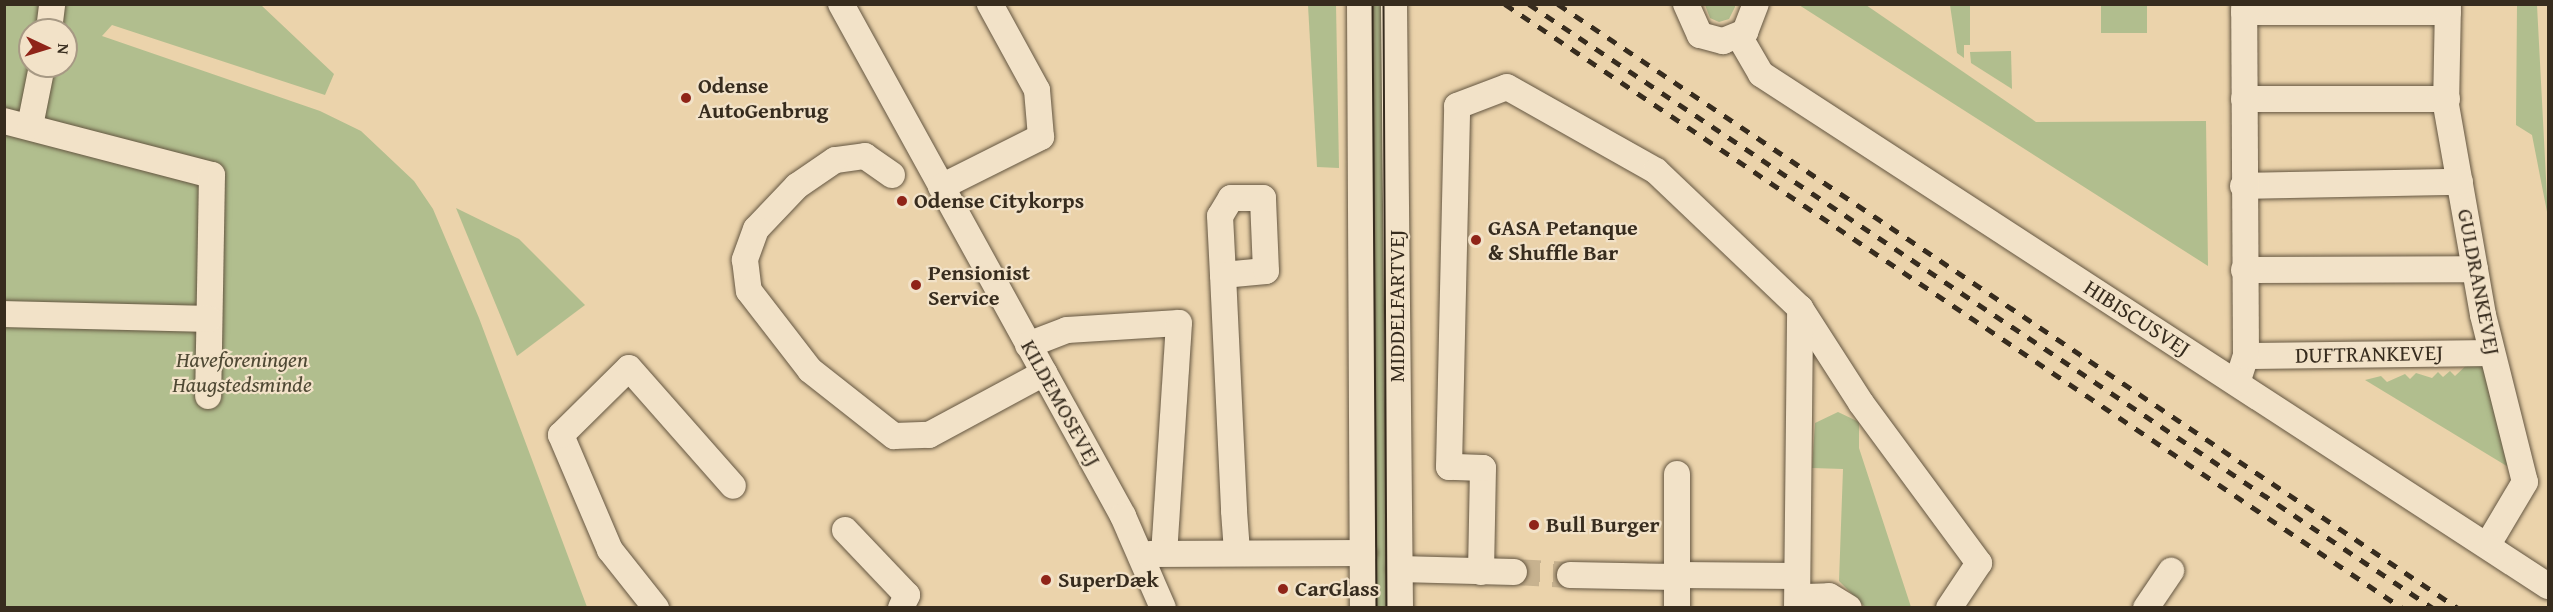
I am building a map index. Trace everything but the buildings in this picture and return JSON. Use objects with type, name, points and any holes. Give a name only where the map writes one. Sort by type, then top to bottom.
[{"type":"street","name":"KILDEMOSEVEJ","points":[[841,4],[1028,345],[1154,554],[1163,608]]},
{"type":"street","points":[[941,187],[1041,137],[1037,90],[990,4]]},
{"type":"street","name":"MIDDELFARTVEJ","points":[[1360,4],[1363,608]]},
{"type":"street","points":[[1686,4],[1700,35],[1723,41],[1739,36],[1753,22],[1756,4]]},
{"type":"street","name":"MIDDELFARTVEJ","points":[[1394,5],[1400,608]]},
{"type":"street","points":[[2237,383],[2246,356],[2243,186],[2244,8],[2448,8]]},
{"type":"street","name":"GULDRANKEVEJ","points":[[2448,8],[2447,99],[2460,182],[2492,353],[2525,482],[2487,546]]},
{"type":"street","name":"HIBISCUSVEJ","points":[[1739,36],[1761,74],[2548,586]]},
{"type":"street","points":[[30,126],[40,78]]},
{"type":"street","points":[[1481,572],[1483,468],[1449,467],[1457,106],[1507,87],[1656,171],[1800,308],[1862,403],[1979,563],[1949,608]]},
{"type":"street","points":[[2244,99],[2447,99]]},
{"type":"street","points":[[4,121],[30,126],[212,176],[208,396]]},
{"type":"street","points":[[892,175],[865,156],[835,160],[797,186],[756,229],[745,260],[749,291],[810,370],[894,436],[929,435],[1044,373]]},
{"type":"street","points":[[2243,186],[2460,182]]},
{"type":"street","points":[[2244,270],[2475,269]]},
{"type":"street","points":[[1223,275],[1237,552]]},
{"type":"street","points":[[1798,608],[1800,308]]},
{"type":"street","points":[[4,314],[209,319]]},
{"type":"street","points":[[1028,345],[1067,330],[1179,323],[1154,554],[1364,553]]},
{"type":"street","name":"DUFTRANKEVEJ","points":[[2246,356],[2492,353]]},
{"type":"street","points":[[656,608],[610,550],[561,435],[629,368],[733,486]]},
{"type":"street","points":[[1677,474],[1677,608]]},
{"type":"street","points":[[845,530],[907,595],[901,608]]},
{"type":"street","points":[[1399,569],[1514,572]]},
{"type":"street","points":[[2146,608],[2171,571]]},
{"type":"street","points":[[1570,574],[1797,576]]},
{"type":"street","points":[[1798,608],[1806,597],[1829,596],[1849,608]]},
{"type":"green space","name":"Haveforeningen Haugstedsminde","points":[[4,5],[261,5],[334,74],[325,95],[112,25],[102,36],[320,111],[361,131],[414,181],[433,209],[479,318],[587,607],[5,607]]},
{"type":"green space","points":[[1308,5],[1336,5],[1339,168],[1317,167]]},
{"type":"green space","points":[[1367,5],[1389,5],[1393,608],[1372,607]]},
{"type":"green space","points":[[1705,5],[1735,5],[1735,7],[1729,19],[1719,22],[1710,18]]},
{"type":"green space","points":[[1799,5],[1866,5],[2036,122],[2206,121],[2208,266]]},
{"type":"green space","points":[[1950,5],[1970,5],[1970,45],[1964,45],[1964,58],[1957,53]]},
{"type":"green space","points":[[2101,5],[2147,5],[2147,33],[2101,33]]},
{"type":"green space","points":[[2517,5],[2537,5],[2548,217],[2532,135],[2516,125]]},
{"type":"green space","points":[[2011,51],[2012,89],[1971,63],[1970,52]]},
{"type":"green space","points":[[456,208],[519,239],[585,305],[517,356]]},
{"type":"green space","points":[[2472,360],[2483,361],[2510,468],[2365,380],[2381,376],[2387,382],[2405,374],[2410,379],[2416,373],[2432,378],[2438,372],[2443,377],[2450,371],[2455,376]]},
{"type":"green space","points":[[1838,412],[1859,422],[1859,448],[1911,607],[1865,607],[1839,581],[1843,469],[1812,468],[1815,423]]},
{"type":"tunnel","points":[[1514,572],[1570,575]]},
{"type":"tram line","points":[[1373,4],[1377,608]]},
{"type":"tram line","points":[[1384,4],[1387,608]]},
{"type":"railway","points":[[1505,4],[2402,608]]},
{"type":"railway","points":[[1529,4],[2433,608]]},
{"type":"railway","points":[[1558,4],[2458,608]]},
{"type":"place","name":"Odense AutoGenbrug","points":[[686,98]]},
{"type":"place","name":"Odense Citykorps","points":[[902,201]]},
{"type":"place","name":"GASA Petanque & Shuffle Bar","points":[[1476,240]]},
{"type":"place","name":"Pensionist Service","points":[[916,285]]},
{"type":"place","name":"Bull Burger","points":[[1534,525]]},
{"type":"place","name":"SuperDæk","points":[[1046,580]]},
{"type":"place","name":"CarGlass","points":[[1283,589]]}]
